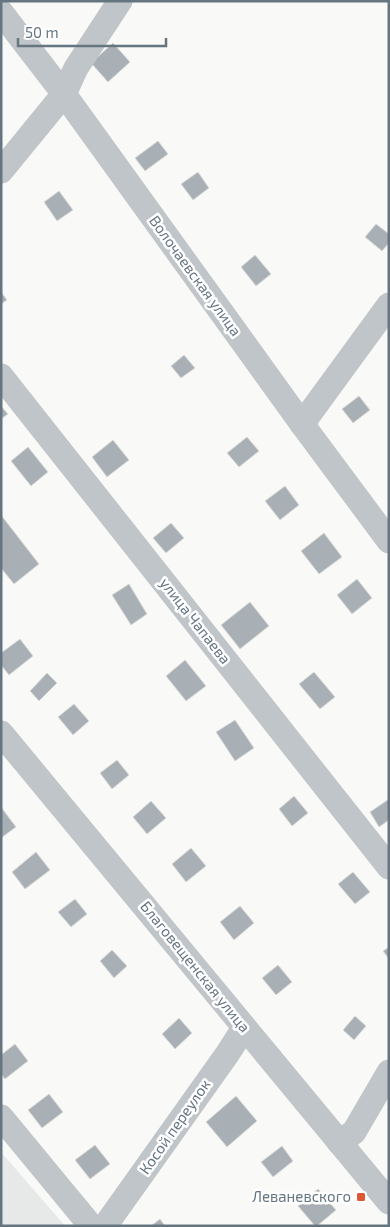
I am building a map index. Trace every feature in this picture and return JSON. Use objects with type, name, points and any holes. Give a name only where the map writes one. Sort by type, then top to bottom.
[{"type":"street","points":[[1,171],[64,94],[76,68],[120,1]]},
{"type":"street","name":"Волочаевская улица","points":[[1,12],[64,94],[302,424],[389,541]]},
{"type":"street","points":[[302,424],[389,305]]},
{"type":"street","name":"улица Чапаева","points":[[1,376],[389,866]]},
{"type":"street","name":"Благовещенская улица","points":[[1,733],[389,1202]]},
{"type":"street","name":"Косой переулок","points":[[105,1226],[244,1028]]},
{"type":"street","points":[[339,1142],[354,1132],[389,1072]]},
{"type":"street","points":[[1,1117],[91,1226]]},
{"type":"shaded area","points":[[1,1152],[65,1226],[1,1226]]},
{"type":"building","points":[[113,43],[130,62],[108,82],[91,63]]},
{"type":"building","points":[[158,141],[168,154],[145,171],[135,158]]},
{"type":"building","points":[[198,172],[209,188],[193,200],[181,184]]},
{"type":"building","points":[[59,191],[73,210],[57,221],[44,202]]},
{"type":"building","points":[[376,224],[389,234],[389,243],[382,251],[365,237]]},
{"type":"building","points":[[255,255],[271,274],[256,286],[241,267]]},
{"type":"building","points":[[1,292],[7,300],[1,304]]},
{"type":"building","points":[[184,355],[195,368],[181,378],[171,366]]},
{"type":"building","points":[[359,396],[370,410],[353,423],[342,409]]},
{"type":"building","points":[[1,406],[8,414],[1,419]]},
{"type":"building","points":[[247,437],[259,451],[239,467],[227,453]]},
{"type":"building","points":[[113,440],[129,460],[107,477],[92,457]]},
{"type":"building","points":[[28,447],[48,472],[31,486],[11,461]]},
{"type":"building","points":[[285,486],[299,505],[280,520],[265,501]]},
{"type":"building","points":[[1,515],[39,564],[14,584],[1,568]]},
{"type":"building","points":[[171,523],[184,538],[166,553],[153,538]]},
{"type":"building","points":[[324,533],[342,557],[319,574],[301,551]]},
{"type":"building","points":[[357,579],[372,598],[352,614],[337,595]]},
{"type":"building","points":[[129,584],[147,614],[131,625],[112,595]]},
{"type":"building","points":[[250,602],[269,626],[240,649],[221,625]]},
{"type":"building","points":[[20,639],[33,656],[9,675],[1,665],[1,653]]},
{"type":"building","points":[[185,660],[206,686],[186,701],[166,676]]},
{"type":"building","points":[[314,672],[335,697],[320,709],[299,684]]},
{"type":"building","points":[[47,673],[57,683],[39,701],[30,691]]},
{"type":"building","points":[[74,704],[89,721],[73,735],[58,717]]},
{"type":"building","points":[[235,720],[254,748],[235,761],[216,732]]},
{"type":"building","points":[[117,760],[129,775],[112,789],[100,773]]},
{"type":"building","points":[[294,796],[308,813],[292,826],[279,809]]},
{"type":"building","points":[[389,799],[389,820],[379,827],[370,812]]},
{"type":"building","points":[[151,801],[166,818],[147,834],[133,817]]},
{"type":"building","points":[[1,807],[16,827],[1,838]]},
{"type":"building","points":[[191,848],[206,866],[186,882],[172,864]]},
{"type":"building","points":[[36,852],[50,870],[25,889],[12,872]]},
{"type":"building","points":[[353,872],[370,892],[355,904],[338,884]]},
{"type":"building","points":[[75,899],[87,914],[71,927],[58,912]]},
{"type":"building","points":[[240,906],[254,923],[234,940],[220,922]]},
{"type":"building","points":[[389,947],[389,959],[383,951]]},
{"type":"building","points":[[112,950],[127,966],[114,978],[100,961]]},
{"type":"building","points":[[278,965],[292,982],[276,995],[262,978]]},
{"type":"building","points":[[355,1016],[366,1026],[354,1040],[343,1030]]},
{"type":"building","points":[[179,1018],[192,1033],[175,1049],[162,1034]]},
{"type":"building","points":[[15,1044],[28,1061],[5,1079],[1,1074],[1,1055]]},
{"type":"building","points":[[49,1094],[63,1112],[42,1128],[28,1110]]},
{"type":"building","points":[[236,1096],[257,1121],[227,1147],[206,1122]]},
{"type":"building","points":[[95,1145],[110,1164],[90,1179],[75,1160]]},
{"type":"building","points":[[282,1146],[293,1161],[273,1177],[261,1162]]},
{"type":"building","points":[[318,1189],[336,1210],[315,1226],[298,1206]]},
{"type":"building","points":[[160,1219],[165,1226],[151,1226]]},
{"type":"place","name":"Леваневского","points":[[361,1197]]}]
